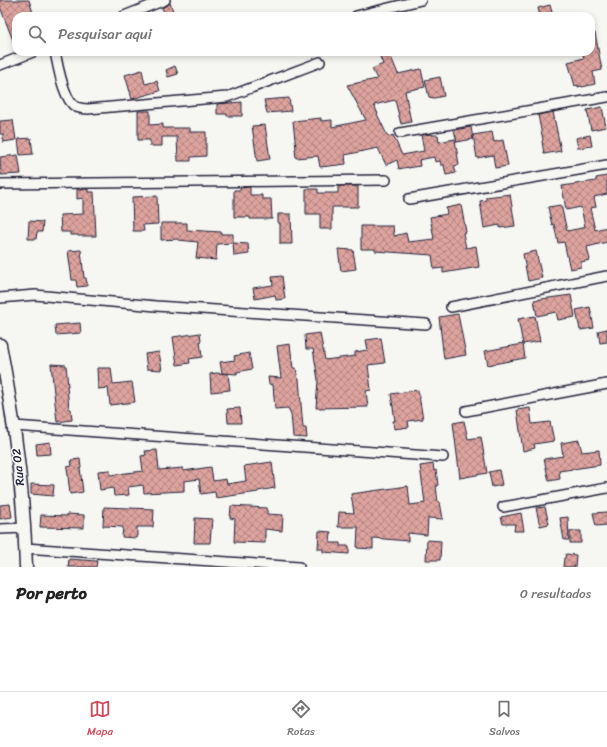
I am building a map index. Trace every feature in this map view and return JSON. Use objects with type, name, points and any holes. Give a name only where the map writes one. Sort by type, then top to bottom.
[{"type":"street","points":[[134,12],[165,0]]},
{"type":"street","points":[[372,12],[421,0]]},
{"type":"street","points":[[0,65],[23,56]]},
{"type":"street","points":[[56,56],[65,93],[69,100],[76,107],[88,109],[227,97],[320,62]]},
{"type":"street","points":[[400,133],[607,97]]},
{"type":"street","points":[[409,199],[607,165]]},
{"type":"street","points":[[0,184],[386,180]]},
{"type":"street","points":[[451,307],[607,276]]},
{"type":"street","points":[[0,298],[35,295],[156,306],[426,324]]},
{"type":"street","name":"Rua 02","points":[[0,345],[4,392],[14,426],[25,528],[26,567]]},
{"type":"street","points":[[466,411],[607,384]]},
{"type":"street","points":[[14,426],[444,458]]},
{"type":"street","points":[[503,507],[607,488]]},
{"type":"street","points":[[0,528],[25,528]]},
{"type":"street","points":[[25,548],[168,562],[299,567]]},
{"type":"building","points":[[0,0],[29,0],[33,12],[12,12],[12,38],[0,7]]},
{"type":"building","points":[[170,3],[173,12],[164,12],[162,8]]},
{"type":"building","points":[[550,5],[552,12],[539,12],[538,8]]},
{"type":"building","points":[[595,33],[602,70],[593,72],[595,84],[578,87],[578,85],[575,86],[568,62],[584,58],[583,56],[595,56]]},
{"type":"building","points":[[380,56],[391,56],[398,74],[421,69],[425,87],[405,91],[411,122],[401,124],[395,100],[374,105],[388,137],[393,135],[402,155],[424,151],[421,135],[438,135],[439,142],[455,139],[459,165],[454,166],[456,173],[446,175],[444,165],[441,165],[440,161],[435,162],[434,157],[419,160],[420,166],[408,168],[399,169],[397,160],[386,165],[378,148],[345,155],[346,164],[338,165],[320,167],[318,156],[296,158],[293,121],[321,118],[321,121],[332,120],[332,127],[366,120],[347,85],[377,79],[372,69],[383,64]]},
{"type":"building","points":[[175,66],[178,74],[168,77],[166,70]]},
{"type":"building","points":[[142,70],[145,84],[157,81],[160,91],[132,99],[125,75]]},
{"type":"building","points":[[440,77],[444,96],[434,98],[429,97],[425,80]]},
{"type":"building","points":[[289,98],[291,111],[267,113],[264,100]]},
{"type":"building","points":[[242,102],[242,116],[217,114],[217,104]]},
{"type":"building","points":[[602,107],[606,127],[591,130],[587,110]]},
{"type":"building","points":[[138,111],[150,111],[150,125],[163,124],[163,128],[190,128],[190,132],[206,132],[206,156],[191,157],[191,161],[178,161],[177,137],[162,137],[162,146],[150,146],[150,140],[138,140]]},
{"type":"building","points":[[553,112],[561,151],[544,154],[538,115]]},
{"type":"building","points":[[13,120],[16,140],[3,142],[3,134],[0,134],[0,121]]},
{"type":"building","points":[[265,125],[270,159],[257,161],[252,126]]},
{"type":"building","points":[[471,127],[473,139],[457,142],[454,130]]},
{"type":"building","points":[[492,132],[494,142],[503,140],[508,166],[495,168],[493,155],[477,158],[473,135]]},
{"type":"building","points":[[590,135],[592,146],[578,148],[576,138]]},
{"type":"building","points":[[31,138],[33,154],[20,155],[18,139]]},
{"type":"building","points":[[18,155],[21,174],[1,175],[0,157]]},
{"type":"building","points":[[607,176],[607,194],[594,197],[596,207],[590,208],[595,230],[607,227],[607,242],[587,247],[590,260],[581,262],[581,267],[570,269],[564,242],[558,243],[554,224],[552,225],[548,207],[561,205],[567,231],[585,227],[581,207],[566,210],[562,186],[596,181],[596,178]]},
{"type":"building","points":[[338,186],[358,186],[358,207],[332,207],[332,229],[320,229],[320,214],[306,214],[306,189],[318,189],[318,193],[338,193]]},
{"type":"building","points":[[250,187],[250,195],[262,195],[262,199],[271,199],[272,219],[234,217],[234,190]]},
{"type":"building","points":[[77,189],[88,189],[88,192],[94,192],[96,236],[78,236],[70,235],[70,232],[61,232],[60,215],[83,214],[83,198],[77,199]]},
{"type":"building","points":[[510,194],[515,226],[500,228],[500,225],[484,228],[480,201],[486,200],[486,197]]},
{"type":"building","points":[[157,196],[158,224],[143,225],[144,231],[133,231],[132,197]]},
{"type":"building","points":[[461,205],[466,232],[463,233],[466,248],[476,246],[479,267],[443,273],[443,268],[434,269],[432,255],[361,249],[361,226],[393,226],[394,236],[406,233],[408,242],[434,239],[430,217],[447,214],[446,208]]},
{"type":"building","points":[[278,214],[291,214],[292,244],[280,244],[280,223],[278,223]]},
{"type":"building","points":[[29,221],[43,222],[42,232],[37,232],[36,239],[28,239]]},
{"type":"building","points":[[161,223],[187,223],[187,230],[233,234],[233,243],[217,244],[216,260],[196,258],[198,242],[178,239],[161,240]]},
{"type":"building","points":[[233,243],[248,244],[249,254],[234,256]]},
{"type":"building","points":[[338,249],[353,250],[356,269],[341,271]]},
{"type":"building","points":[[81,250],[84,278],[86,278],[87,286],[77,287],[76,280],[72,280],[68,251]]},
{"type":"building","points":[[536,251],[542,278],[528,281],[523,254]]},
{"type":"building","points":[[282,276],[285,299],[276,300],[275,295],[255,299],[253,288],[273,285],[272,277]]},
{"type":"building","points":[[571,295],[575,317],[558,320],[556,312],[537,316],[534,300]]},
{"type":"building","points":[[590,307],[594,328],[580,330],[576,310]]},
{"type":"building","points":[[458,314],[466,355],[444,359],[439,317]]},
{"type":"building","points":[[535,316],[540,341],[523,344],[518,319]]},
{"type":"building","points":[[80,323],[81,333],[56,335],[55,325]]},
{"type":"building","points":[[607,329],[607,342],[600,343],[598,331]]},
{"type":"building","points":[[200,333],[202,357],[189,359],[190,363],[177,365],[173,337]]},
{"type":"building","points":[[320,333],[325,360],[355,356],[355,352],[368,350],[366,340],[381,338],[385,363],[368,365],[371,390],[366,391],[368,407],[316,408],[318,380],[313,349],[306,349],[305,335]]},
{"type":"building","points":[[290,344],[293,368],[296,368],[299,379],[303,428],[306,428],[307,438],[293,437],[291,414],[288,408],[275,409],[273,385],[269,384],[268,377],[281,378],[277,346]]},
{"type":"building","points":[[523,344],[525,358],[488,365],[485,351]]},
{"type":"building","points":[[159,352],[162,370],[147,369],[145,354]]},
{"type":"building","points":[[249,353],[252,369],[237,372],[237,374],[222,373],[220,362],[235,360],[234,356]]},
{"type":"building","points":[[51,364],[66,365],[69,409],[71,409],[72,420],[57,422]]},
{"type":"building","points":[[97,368],[111,368],[113,384],[132,382],[135,402],[110,405],[108,388],[98,389]]},
{"type":"building","points":[[210,374],[228,374],[230,390],[211,392]]},
{"type":"building","points":[[418,390],[423,419],[408,421],[409,427],[394,429],[393,421],[395,421],[391,394]]},
{"type":"building","points":[[240,408],[241,423],[228,423],[227,409]]},
{"type":"building","points":[[530,408],[532,424],[550,422],[554,441],[534,444],[535,448],[523,451],[517,410]]},
{"type":"building","points":[[464,421],[468,439],[481,437],[487,473],[460,478],[453,423]]},
{"type":"building","points":[[579,440],[582,452],[599,450],[600,465],[559,471],[560,479],[549,481],[544,459],[563,456],[561,443]]},
{"type":"building","points":[[50,442],[51,454],[37,455],[36,444]]},
{"type":"building","points":[[157,450],[159,470],[183,468],[183,471],[211,467],[213,481],[226,479],[227,484],[246,481],[244,466],[272,462],[275,488],[216,498],[215,492],[201,494],[199,479],[184,481],[184,491],[144,493],[143,485],[128,487],[129,495],[114,496],[113,488],[100,490],[98,471],[110,470],[110,475],[143,471],[141,456],[146,455],[145,451]]},
{"type":"building","points":[[80,459],[83,492],[70,494],[67,467],[72,466],[71,460]]},
{"type":"building","points":[[433,464],[434,471],[436,470],[438,485],[436,486],[438,502],[440,502],[443,519],[428,518],[427,535],[408,533],[408,541],[373,538],[373,549],[357,548],[358,527],[338,527],[339,512],[354,513],[351,494],[408,486],[410,505],[425,503],[420,466]]},
{"type":"building","points":[[499,470],[502,485],[492,487],[489,472]]},
{"type":"building","points":[[31,484],[54,485],[53,496],[31,494]]},
{"type":"building","points":[[10,504],[12,517],[0,519],[0,505]]},
{"type":"building","points":[[231,506],[267,508],[267,514],[283,515],[282,531],[265,529],[265,543],[234,542],[235,519],[230,518]]},
{"type":"building","points":[[104,507],[154,509],[153,527],[137,527],[137,538],[122,537],[123,527],[103,526]]},
{"type":"building","points":[[545,507],[549,524],[540,526],[536,508]]},
{"type":"building","points":[[607,512],[607,525],[596,526],[593,513]]},
{"type":"building","points":[[521,513],[524,531],[514,531],[515,524],[503,524],[501,517]]},
{"type":"building","points":[[67,514],[84,515],[84,528],[40,527],[41,515],[67,516]]},
{"type":"building","points":[[568,517],[569,540],[564,540],[560,518]]},
{"type":"building","points":[[195,518],[212,519],[210,543],[194,543]]},
{"type":"building","points":[[319,531],[331,532],[330,543],[340,543],[340,546],[349,546],[349,554],[323,552],[323,549],[318,549]]},
{"type":"building","points":[[570,531],[581,531],[581,543],[570,543]]},
{"type":"building","points":[[427,540],[441,541],[440,560],[426,560]]},
{"type":"building","points":[[566,554],[576,555],[575,567],[563,567]]},
{"type":"building","points":[[69,559],[97,561],[96,567],[68,567]]}]
